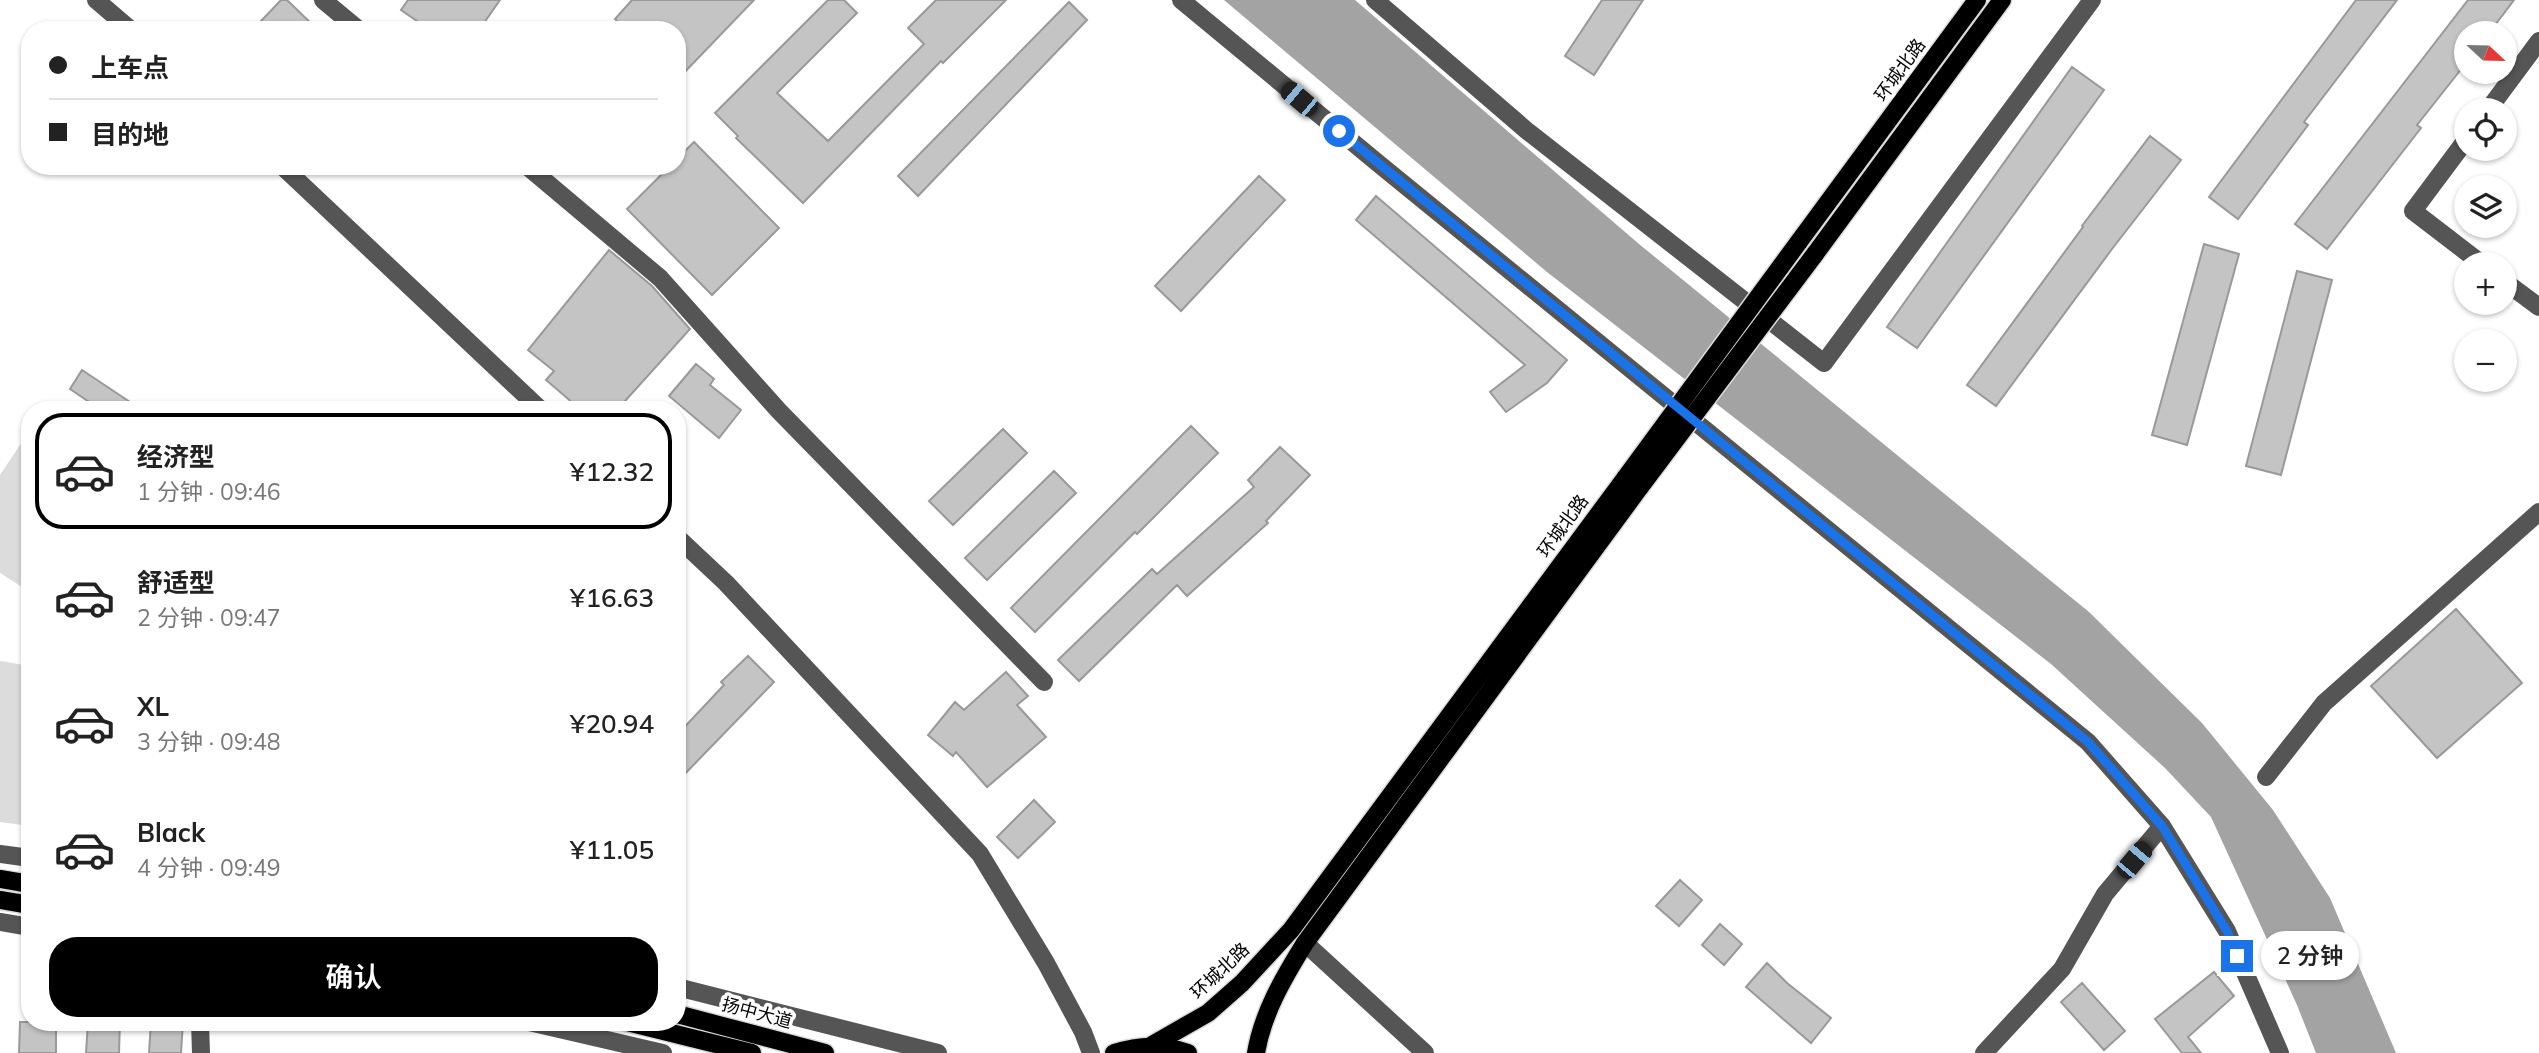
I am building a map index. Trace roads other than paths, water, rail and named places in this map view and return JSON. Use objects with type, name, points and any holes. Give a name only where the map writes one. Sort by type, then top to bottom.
[{"type":"main road","name":"环城北路","points":[[1256,1053],[1259,1036],[1280,983],[1305,943],[1633,482],[1798,243],[1977,0]]},
{"type":"main road","name":"环城北路","points":[[1152,1045],[1208,1013],[1242,983],[1291,930],[1633,482],[1815,254],[2002,0]]},
{"type":"main road","points":[[0,879],[21,882]]},
{"type":"main road","points":[[0,900],[21,904]]},
{"type":"main road","name":"扬中大道","points":[[686,1016],[825,1053]]},
{"type":"main road","points":[[663,1031],[752,1053]]},
{"type":"main road","points":[[1114,1053],[1132,1047],[1152,1045],[1188,1053]]},
{"type":"street","points":[[96,0],[120,21]]},
{"type":"street","points":[[323,0],[348,21]]},
{"type":"street","points":[[1181,0],[1389,173],[2088,742],[2162,826],[2227,931],[2280,1053]]},
{"type":"street","points":[[1375,0],[1526,130],[1824,363],[2092,0]]},
{"type":"street","points":[[2497,98],[2539,41]]},
{"type":"street","points":[[2454,156],[2413,211],[2466,252]]},
{"type":"street","points":[[292,175],[531,401]]},
{"type":"street","points":[[538,175],[660,278],[779,411],[1044,682]]},
{"type":"street","points":[[2517,291],[2539,307]]},
{"type":"street","points":[[2266,776],[2324,703],[2539,512]]},
{"type":"street","points":[[686,545],[726,583],[981,854],[1046,963],[1083,1032],[1091,1053]]},
{"type":"street","points":[[1984,1053],[2062,969],[2105,894],[2162,826]]},
{"type":"street","points":[[0,854],[21,857]]},
{"type":"street","points":[[0,922],[21,926]]},
{"type":"street","points":[[1305,943],[1425,1053]]},
{"type":"street","points":[[686,989],[938,1053]]},
{"type":"street","points":[[200,1031],[201,1053]]},
{"type":"street","points":[[568,1031],[663,1053]]}]
